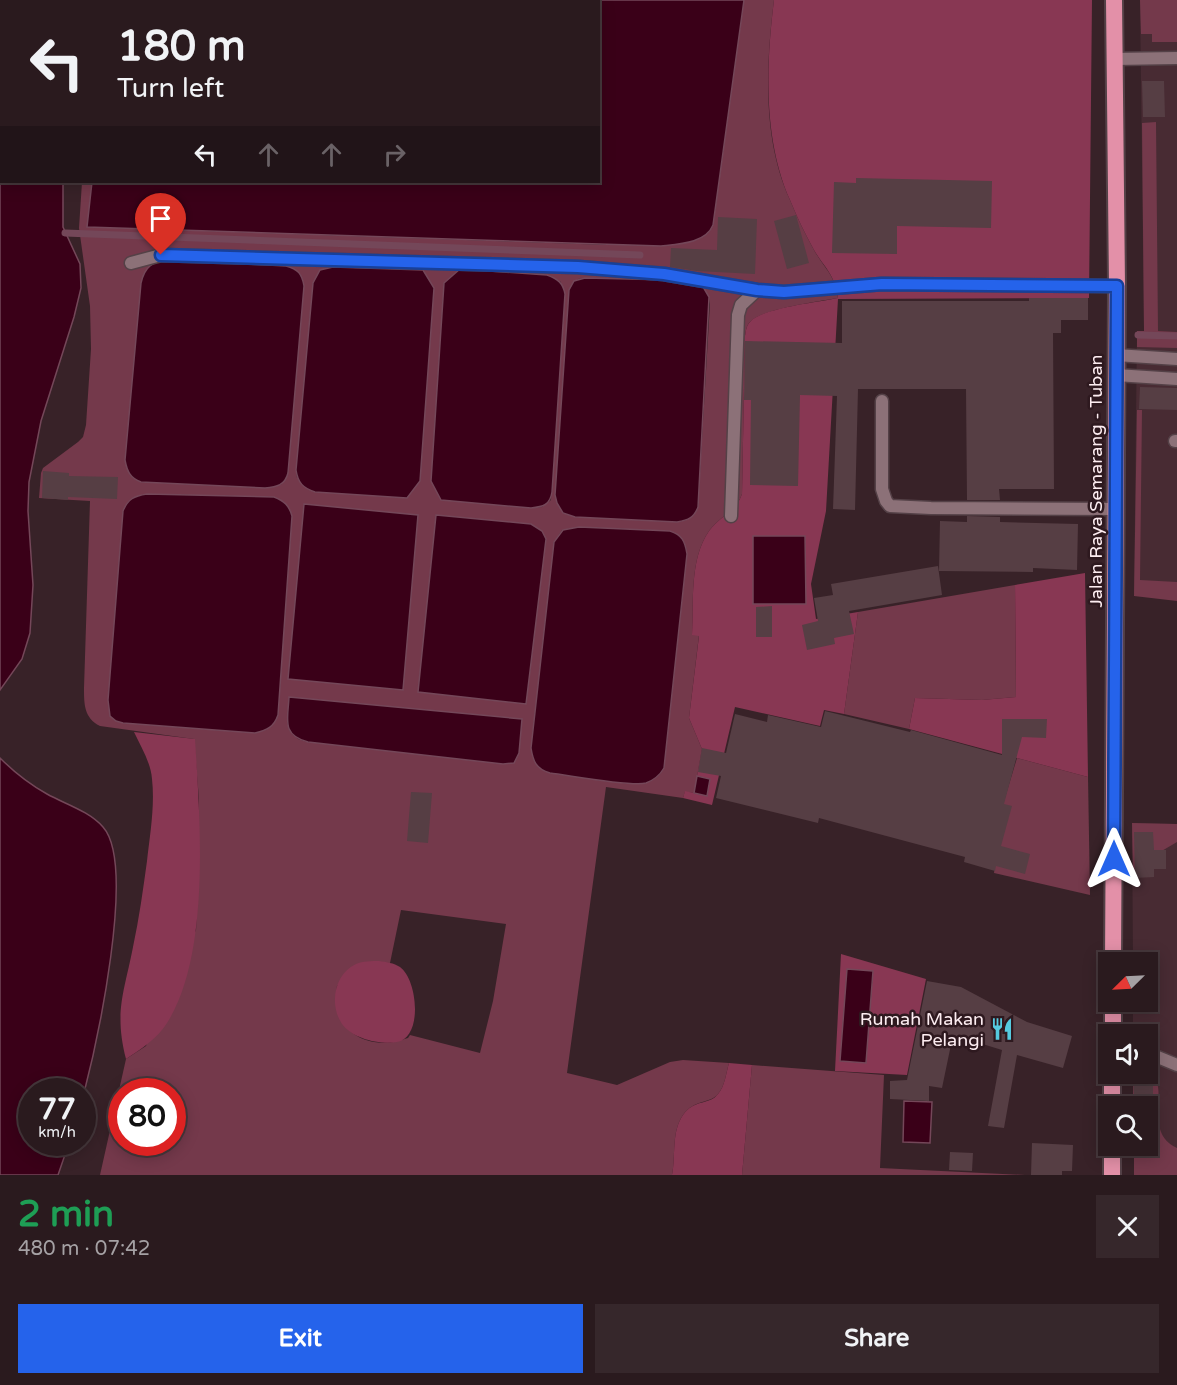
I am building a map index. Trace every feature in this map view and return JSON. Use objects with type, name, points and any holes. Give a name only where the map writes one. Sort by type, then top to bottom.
[{"type":"highway","name":"Jalan Raya Semarang - Tuban","points":[[1113,952],[1117,286],[1114,0]]},
{"type":"highway","points":[[1112,1156],[1112,1175]]},
{"type":"lane","points":[[1114,59],[1177,58]]},
{"type":"lane","points":[[132,263],[161,255],[578,267],[664,274],[757,290],[784,292],[882,284],[1117,286]]},
{"type":"lane","points":[[731,516],[738,315],[741,305],[757,290]]},
{"type":"lane","points":[[1116,356],[1177,359]]},
{"type":"lane","points":[[1116,375],[1177,379]]},
{"type":"lane","points":[[882,401],[882,489],[890,506],[1115,509]]},
{"type":"lane","points":[[1158,1057],[1177,1065]]},
{"type":"shaded area","points":[[600,0],[744,0],[713,225],[704,236],[698,239],[661,246],[87,227],[92,183],[600,183]]},
{"type":"shaded area","points":[[744,0],[774,0],[769,50],[768,102],[775,152],[781,177],[795,213],[814,250],[832,277],[838,298],[766,313],[756,317],[747,327],[742,494],[732,510],[709,531],[695,568],[692,635],[699,635],[689,718],[702,749],[694,793],[685,792],[683,798],[606,787],[567,1073],[617,1085],[670,1062],[683,1060],[729,1063],[724,1083],[718,1094],[692,1106],[679,1122],[675,1136],[672,1175],[100,1175],[108,1139],[108,1156],[186,1156],[186,1078],[122,1078],[126,1059],[146,1046],[196,930],[199,799],[194,739],[100,726],[88,715],[84,688],[90,501],[39,498],[43,468],[83,437],[86,425],[91,349],[90,306],[79,228],[82,183],[92,183],[88,227],[609,245],[675,244],[693,241],[713,225]],"holes":[[[333,267],[423,270],[297,478],[313,283],[320,270]],[[547,275],[561,282],[551,500],[542,507],[531,508],[431,481],[444,284]],[[578,279],[670,280],[709,297],[698,507],[690,518],[677,522],[557,503],[555,495],[569,290]],[[125,460],[282,484],[265,488],[141,482],[128,471]],[[147,494],[273,497],[283,502],[288,506],[292,516],[278,715],[255,733],[123,723]],[[579,527],[670,531],[686,547],[664,768],[531,748],[554,542],[562,530]],[[542,531],[546,539],[526,704]],[[288,717],[503,764],[308,742],[298,739],[288,727]],[[401,910],[506,924],[493,1001],[480,1053],[410,1035],[408,1038],[387,1043],[372,1042],[353,1033],[346,1026],[337,1009],[337,986],[364,962],[390,963]]]},
{"type":"shaded area","points":[[774,0],[1092,0],[1089,298],[838,299],[826,511],[811,584],[816,619],[858,612],[844,714],[824,710],[820,726],[735,707],[712,805],[683,798],[685,791],[707,796],[710,779],[697,776],[702,749],[689,718],[699,636],[692,635],[695,568],[709,531],[732,510],[742,494],[746,329],[756,317],[766,313],[838,298],[832,277],[804,232],[781,177],[775,152],[768,76]],"holes":[[[805,571],[805,604],[754,604]]]},
{"type":"shaded area","points":[[1140,0],[1177,0],[1177,598],[1134,596],[1137,331],[1144,331]]},
{"type":"shaded area","points":[[1140,0],[1177,0],[1177,42],[1152,42],[1152,34],[1141,34]]},
{"type":"shaded area","points":[[1156,122],[1158,331],[1177,332],[1177,348],[1137,347],[1137,331],[1144,331],[1142,123]]},
{"type":"shaded area","points":[[0,183],[63,183],[63,227],[80,264],[81,288],[41,421],[29,482],[28,511],[33,585],[30,633],[22,659],[0,690]]},
{"type":"shaded area","points":[[168,260],[286,266],[301,275],[304,286],[288,473],[280,485],[265,488],[141,482],[128,471],[125,460],[141,283],[150,266]]},
{"type":"shaded area","points":[[333,267],[423,270],[434,288],[420,481],[407,498],[315,492],[304,487],[298,478],[296,470],[313,283],[320,270]]},
{"type":"shaded area","points":[[460,269],[547,275],[563,287],[565,294],[552,492],[548,503],[542,506],[531,508],[441,500],[431,481],[444,283]]},
{"type":"shaded area","points":[[585,278],[670,280],[702,285],[709,297],[698,507],[695,514],[687,519],[677,522],[575,517],[563,513],[557,503],[555,495],[569,290],[574,281]]},
{"type":"shaded area","points":[[1137,410],[1142,410],[1140,580],[1177,582],[1177,601],[1134,596]]},
{"type":"shaded area","points":[[147,494],[274,497],[288,506],[292,516],[278,715],[272,725],[266,729],[255,733],[123,723],[110,716],[108,700],[123,511],[132,499]]},
{"type":"shaded area","points":[[304,504],[418,515],[403,690],[288,679]]},
{"type":"shaded area","points":[[436,515],[531,524],[542,531],[546,539],[526,704],[418,692]]},
{"type":"shaded area","points":[[579,527],[670,531],[677,534],[685,545],[687,554],[664,768],[661,773],[646,783],[614,782],[550,773],[538,767],[533,757],[531,748],[554,542],[563,530]]},
{"type":"shaded area","points":[[753,536],[805,536],[806,604],[753,604]]},
{"type":"shaded area","points":[[1085,573],[1088,777],[909,729],[915,698],[982,700],[1016,697],[1015,585]]},
{"type":"shaded area","points":[[1015,585],[1016,697],[982,700],[915,698],[909,729],[844,714],[858,612]]},
{"type":"shaded area","points":[[289,697],[522,719],[519,753],[514,763],[503,764],[308,742],[299,739],[290,730],[287,719]]},
{"type":"shaded area","points":[[134,732],[195,739],[200,846],[197,924],[191,961],[181,994],[163,1029],[126,1059],[122,1043],[122,1003],[141,904],[153,799],[150,767]]},
{"type":"shaded area","points":[[0,758],[34,786],[84,812],[103,827],[112,847],[116,878],[111,958],[87,1078],[18,1078],[18,1156],[65,1156],[58,1175],[0,1175]]},
{"type":"shaded area","points":[[1017,758],[1088,777],[1090,895],[994,873],[1001,811]]},
{"type":"shaded area","points":[[697,776],[710,779],[707,796],[694,793]]},
{"type":"shaded area","points":[[1132,823],[1177,824],[1177,1175],[1134,1175],[1134,1156],[1158,1156],[1158,1096],[1133,1096],[1133,1084],[1158,1084],[1158,1024],[1133,1024],[1133,1012],[1158,1012],[1158,952],[1133,952]]},
{"type":"shaded area","points":[[1132,823],[1177,824],[1177,842],[1148,859],[1133,873]]},
{"type":"shaded area","points":[[841,954],[926,979],[907,1075],[835,1071]],"holes":[[[848,969],[873,972],[866,1063],[840,1061]]]},
{"type":"shaded area","points":[[379,961],[400,967],[411,984],[414,995],[414,1020],[411,1030],[405,1038],[397,1042],[375,1042],[353,1034],[342,1024],[336,1008],[336,991],[343,975],[356,964]]},
{"type":"shaded area","points":[[847,969],[873,971],[866,1063],[840,1061]]},
{"type":"shaded area","points":[[729,1063],[752,1065],[742,1175],[672,1175],[675,1136],[679,1122],[687,1110],[711,1100],[718,1094],[724,1083]]},
{"type":"shaded area","points":[[752,1065],[884,1075],[880,1168],[1025,1175],[742,1175]]},
{"type":"shaded area","points":[[1133,1084],[1157,1084],[1161,1131],[1166,1140],[1177,1148],[1177,1175],[1134,1175],[1134,1156],[1158,1156],[1158,1096],[1133,1096]]},
{"type":"shaded area","points":[[904,1101],[932,1102],[930,1143],[903,1142]]},
{"type":"building","points":[[1142,81],[1164,81],[1165,117],[1143,117]]},
{"type":"building","points":[[856,178],[992,181],[991,228],[897,226],[897,254],[832,253],[834,182],[856,183]]},
{"type":"building","points":[[796,215],[809,263],[787,269],[774,221]]},
{"type":"building","points":[[718,217],[757,219],[755,274],[670,267],[671,248],[717,250]]},
{"type":"building","points":[[1029,298],[1088,298],[1088,320],[1061,320],[1061,333],[1053,333],[1054,489],[999,489],[1000,500],[967,500],[966,389],[858,389],[855,510],[833,509],[837,396],[800,395],[798,486],[750,485],[751,400],[744,400],[745,341],[842,343],[842,301],[1029,301]]},
{"type":"building","points":[[1140,387],[1177,388],[1177,410],[1139,409]]},
{"type":"building","points":[[43,471],[69,473],[69,476],[118,477],[117,499],[42,498]]},
{"type":"building","points":[[967,516],[1000,517],[1000,522],[1078,524],[1077,570],[1033,568],[1033,572],[939,571],[940,521],[967,522]]},
{"type":"building","points":[[938,566],[942,595],[849,611],[854,634],[834,638],[835,644],[807,650],[802,625],[818,621],[814,598],[833,595],[831,584]]},
{"type":"building","points":[[772,606],[772,637],[756,637],[756,607]]},
{"type":"building","points":[[825,711],[910,732],[911,730],[1002,755],[1002,719],[1047,719],[1046,738],[1022,737],[1004,804],[1012,806],[1001,846],[1030,854],[1025,874],[996,866],[995,871],[964,862],[965,857],[819,818],[818,823],[716,798],[721,776],[698,772],[702,748],[726,753],[735,714],[767,722],[768,715],[821,727]]},
{"type":"building","points":[[411,792],[432,793],[428,843],[407,841]]},
{"type":"building","points":[[1134,832],[1153,832],[1154,850],[1166,850],[1166,869],[1154,869],[1154,877],[1135,878]]},
{"type":"building","points":[[927,981],[961,987],[1027,1022],[1072,1036],[1063,1068],[1017,1055],[1004,1128],[988,1126],[1002,1050],[953,1035],[942,1088],[929,1086],[929,1101],[890,1099],[890,1081],[907,1080]]},
{"type":"building","points":[[1133,1084],[1153,1084],[1153,1096],[1134,1096]]},
{"type":"building","points":[[1032,1143],[1073,1145],[1072,1171],[1062,1171],[1062,1175],[1031,1175]]},
{"type":"building","points":[[950,1152],[973,1153],[972,1171],[949,1170]]},
{"type":"waterway","points":[[65,233],[640,255]]},
{"type":"waterway","points":[[1138,335],[1177,336]]},
{"type":"place","name":"Rumah Makan Pelangi","points":[[1002,1029]]},
{"type":"route","points":[[161,255],[578,267],[664,274],[704,279],[757,290],[784,292],[882,284],[1117,286],[1114,859]]}]
